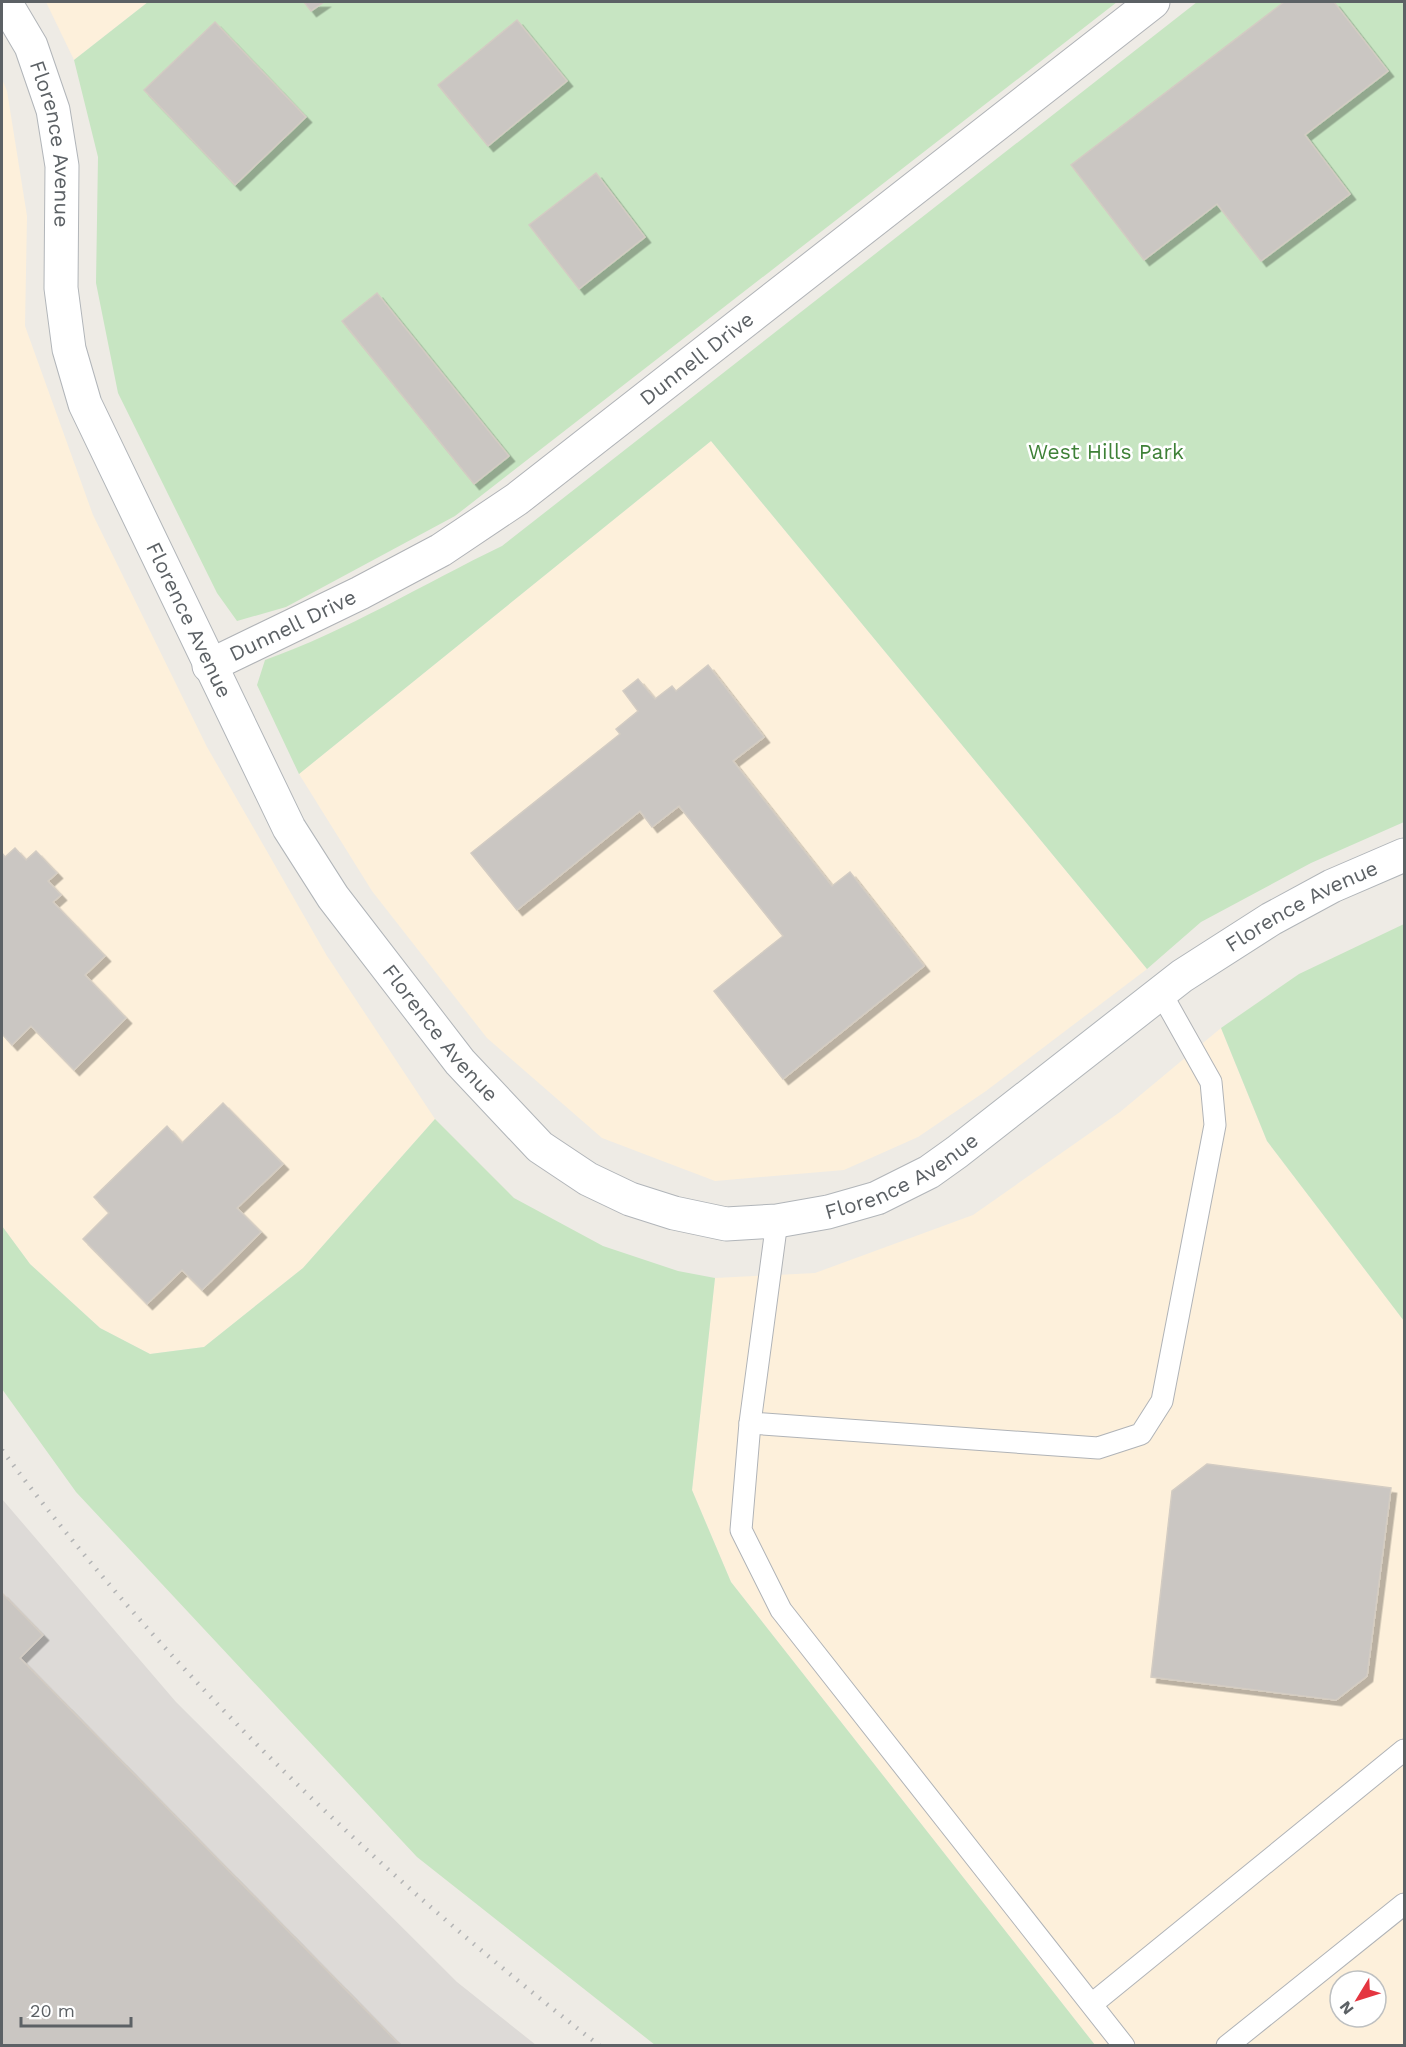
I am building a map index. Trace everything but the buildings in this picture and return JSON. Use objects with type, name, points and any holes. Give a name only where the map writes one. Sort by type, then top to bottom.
[{"type":"street","name":"Florence Avenue","points":[[5,2],[31,46],[53,110],[62,166],[61,288],[69,349],[84,404],[289,828],[333,897],[460,1062],[540,1147],[588,1179],[630,1199],[674,1213],[726,1224],[777,1221],[828,1212],[877,1198],[929,1172],[1161,993],[1270,919],[1332,886],[1404,855]]},
{"type":"street","name":"Dunnell Drive","points":[[209,666],[360,593],[441,550],[517,499],[1152,2]]},
{"type":"lane","points":[[750,1423],[1098,1448],[1141,1434],[1162,1401],[1215,1125],[1211,1082],[1161,993]]},
{"type":"lane","points":[[777,1221],[750,1423],[741,1530],[781,1610],[1124,2046]]},
{"type":"lane","points":[[1092,2004],[1404,1749]]},
{"type":"lane","points":[[1227,2046],[1404,1904]]},
{"type":"shaded area","points":[[46,2],[148,2],[74,60]]},
{"type":"shaded area","points":[[2,79],[7,91],[27,216],[25,326],[93,515],[207,747],[327,956],[435,1119],[303,1268],[204,1347],[150,1354],[100,1328],[30,1264],[2,1226]]},
{"type":"shaded area","points":[[711,441],[1147,969],[986,1091],[918,1137],[844,1170],[715,1181],[602,1138],[487,1038],[372,891],[299,774]]},
{"type":"shaded area","points":[[1221,1028],[1267,1141],[1404,1321],[1404,2045],[1095,2045],[731,1582],[692,1490],[715,1278],[815,1273],[973,1215],[1120,1112]]},
{"type":"shaded area","points":[[2,1499],[176,1702],[457,1982],[536,2045],[2,2045]]},
{"type":"green space","points":[[148,2],[1117,2],[455,516],[286,607],[237,621],[217,593],[118,393],[96,283],[98,157],[74,60]]},
{"type":"green space","name":"West Hills Park","points":[[1197,2],[1404,2],[1404,822],[1311,863],[1201,922],[1147,969],[711,441],[299,774],[257,685],[265,660],[326,635],[502,546]]},
{"type":"green space","points":[[1404,924],[1404,1321],[1267,1141],[1221,1028],[1299,974]]},
{"type":"green space","points":[[435,1119],[514,1198],[603,1246],[678,1271],[715,1278],[692,1490],[731,1582],[1095,2045],[655,2045],[417,1857],[76,1492],[2,1389],[2,1226],[30,1264],[100,1328],[150,1354],[204,1347],[303,1268]]},
{"type":"railway","points":[[2,1450],[135,1614],[280,1768],[436,1912],[600,2046]]}]
